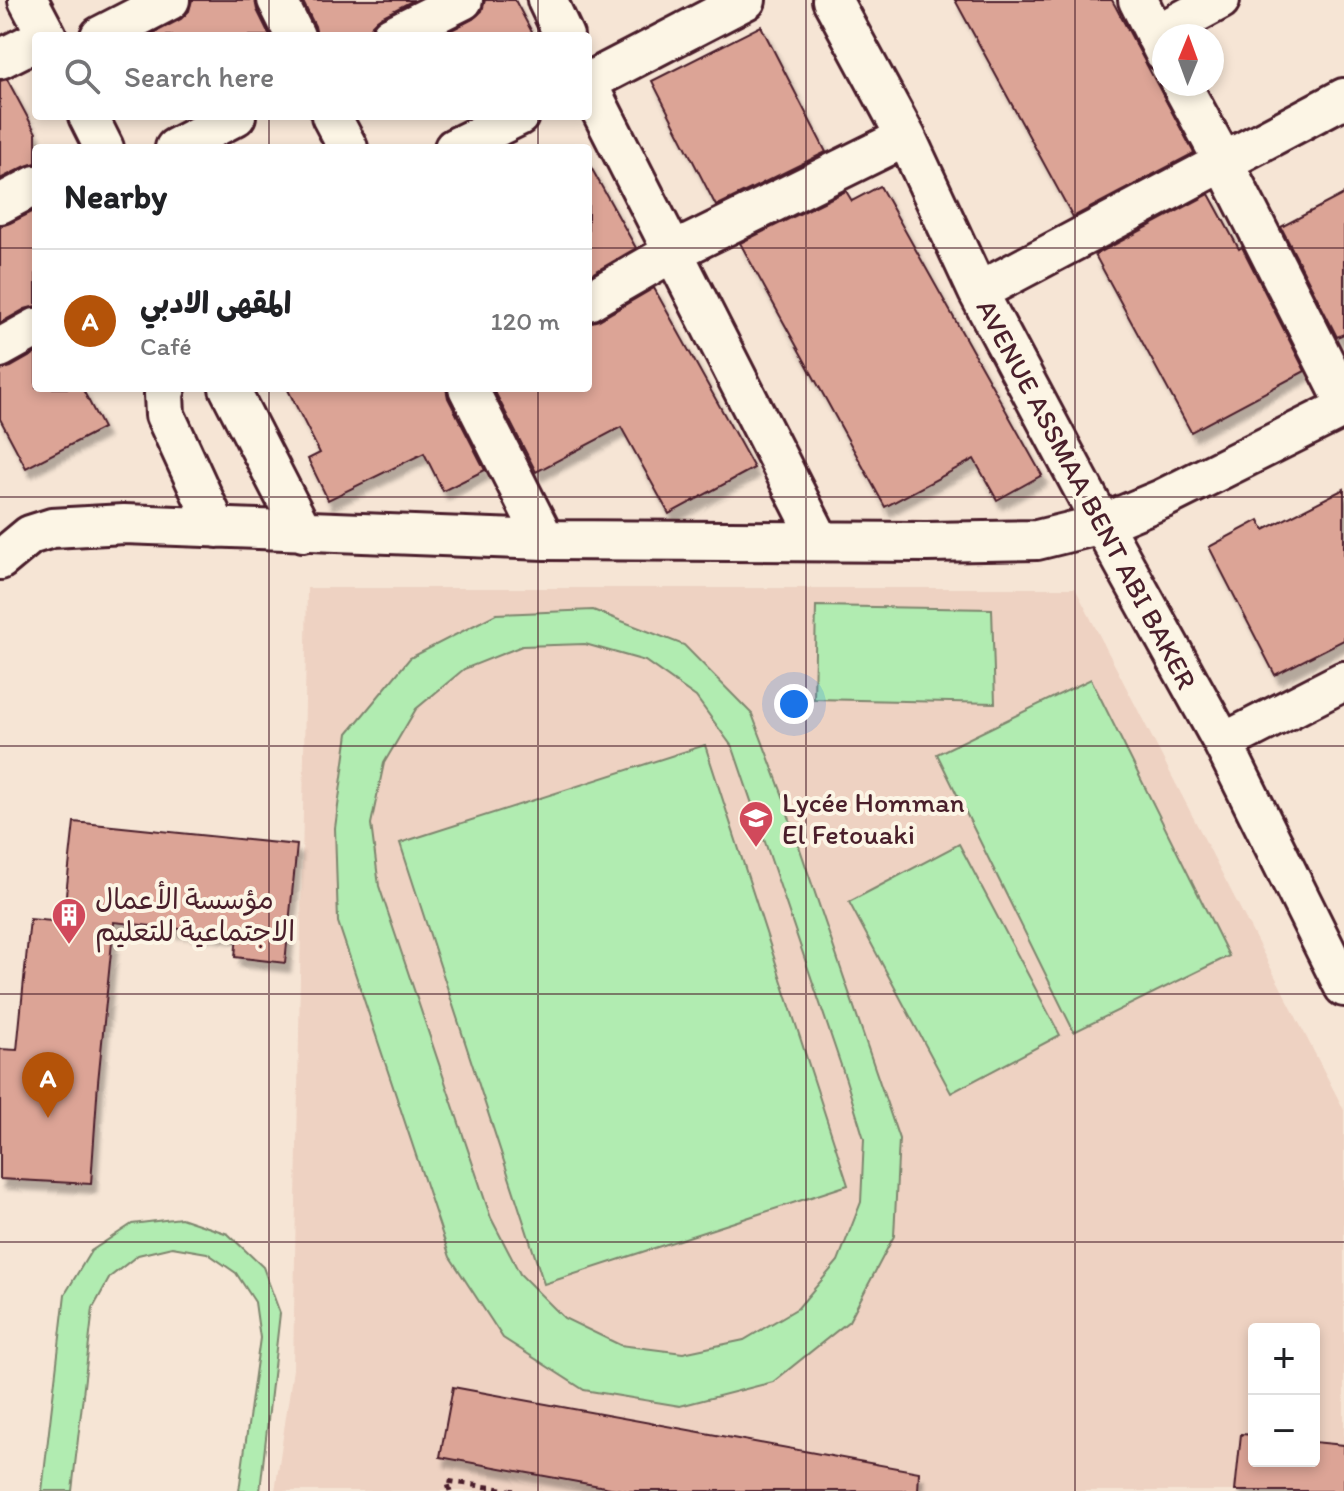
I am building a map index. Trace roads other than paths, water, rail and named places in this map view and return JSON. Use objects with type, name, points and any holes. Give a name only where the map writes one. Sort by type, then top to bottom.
[{"type":"street","points":[[28,0],[44,32]]},
{"type":"street","points":[[108,32],[170,0]]},
{"type":"street","points":[[277,0],[293,32]]},
{"type":"street","points":[[399,32],[463,0]]},
{"type":"street","points":[[547,0],[562,32]]},
{"type":"street","points":[[592,81],[746,0]]},
{"type":"street","name":"AVENUE ASSMAA BENT ABI BAKER","points":[[832,0],[906,137],[978,292],[1223,743],[1344,987]]},
{"type":"street","points":[[1138,0],[1152,29]]},
{"type":"street","points":[[1187,24],[1220,0]]},
{"type":"street","points":[[0,59],[32,43]]},
{"type":"street","points":[[592,91],[820,541]]},
{"type":"street","points":[[1188,96],[1344,400]]},
{"type":"street","points":[[978,292],[1344,98]]},
{"type":"street","points":[[90,120],[102,144]]},
{"type":"street","points":[[183,144],[228,120]]},
{"type":"street","points":[[333,120],[346,144]]},
{"type":"street","points":[[462,144],[511,120]]},
{"type":"street","points":[[592,299],[673,252],[906,137]]},
{"type":"street","points":[[0,204],[32,187]]},
{"type":"street","points":[[0,348],[32,330]]},
{"type":"street","points":[[165,392],[165,415],[217,528]]},
{"type":"street","points":[[231,392],[303,532]]},
{"type":"street","points":[[470,392],[545,540]]},
{"type":"street","points":[[0,560],[15,532],[124,524],[545,540],[1037,540],[1102,524],[1162,499],[1344,408]]},
{"type":"street","points":[[1223,743],[1344,681]]},
{"type":"place","name":"Lycée Homman El Fetouaki","points":[[756,849]]},
{"type":"place","name":"مؤسسة الأعمال الاجتماعية للتعليم","points":[[69,946]]},
{"type":"place","name":"المقهى الادبي","points":[[48,1118]]}]
